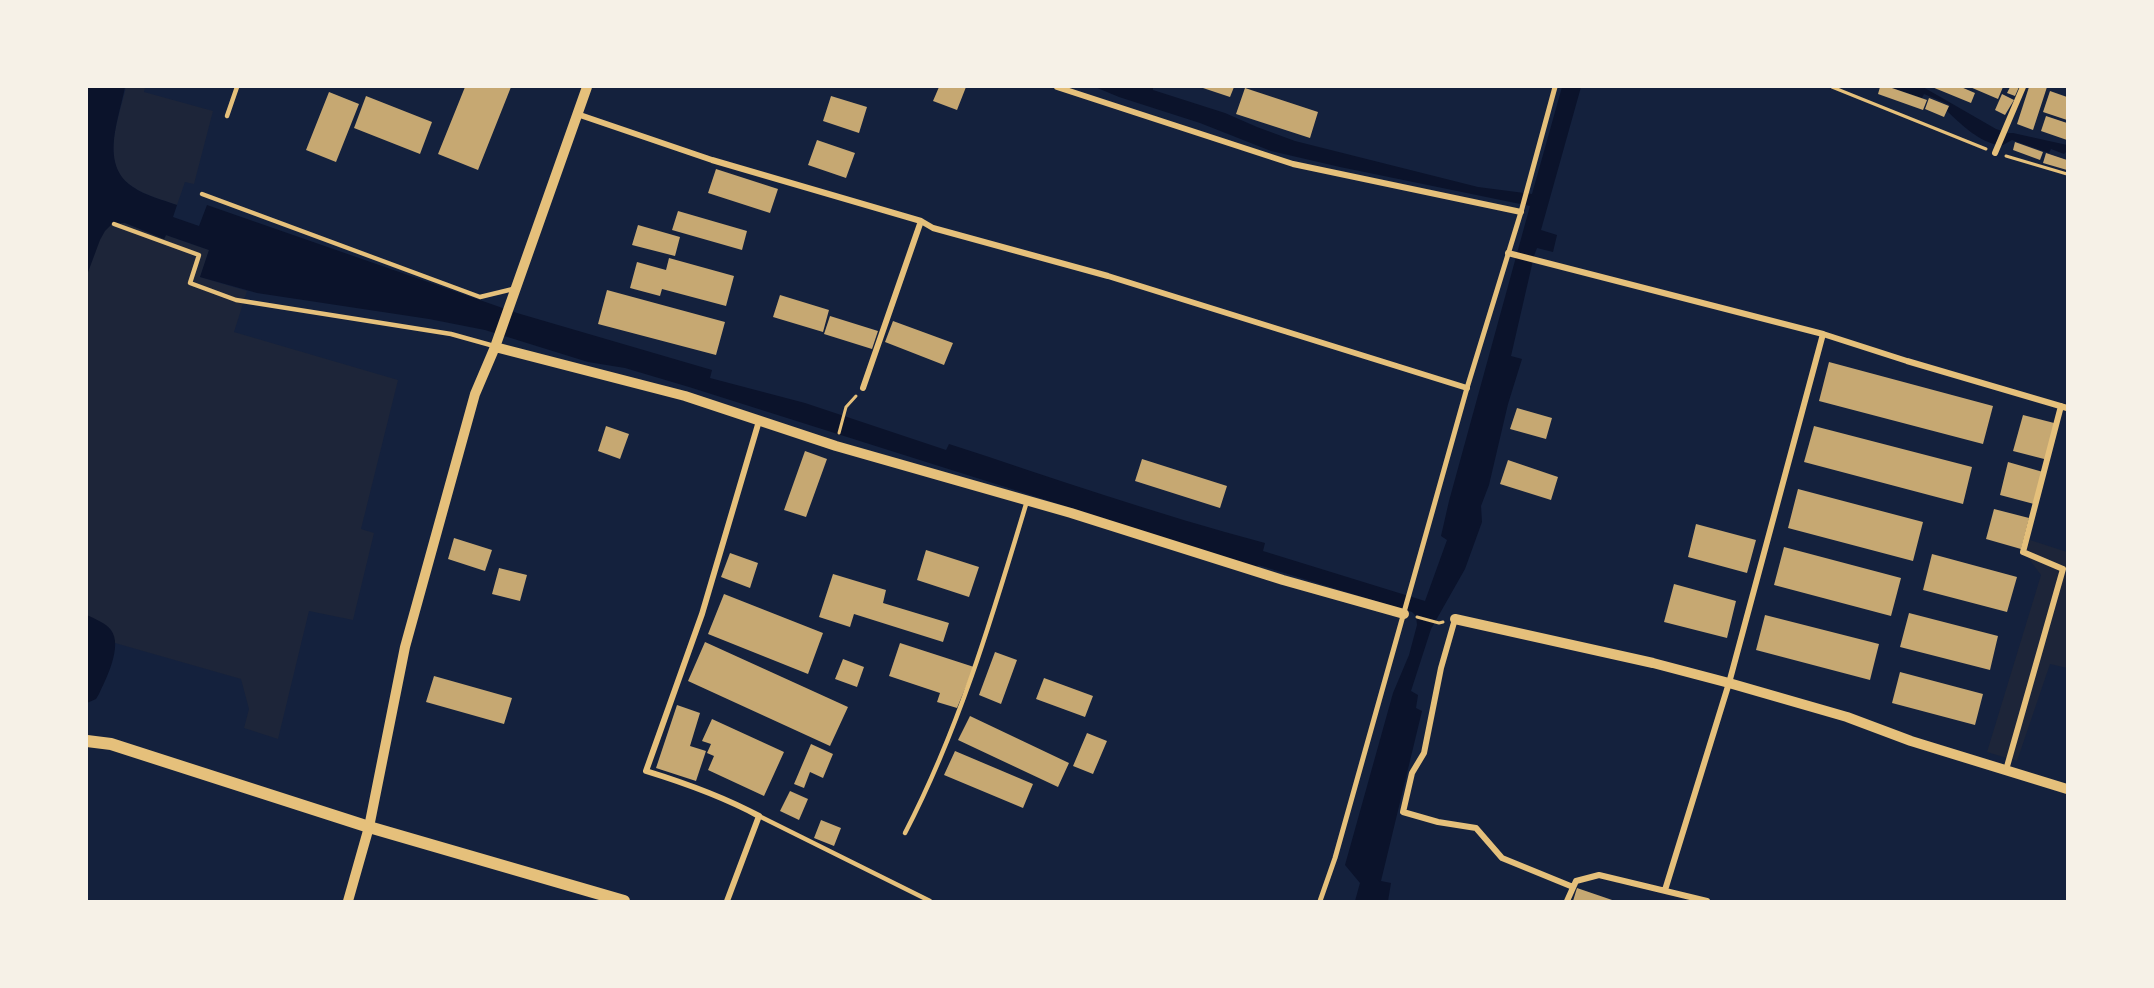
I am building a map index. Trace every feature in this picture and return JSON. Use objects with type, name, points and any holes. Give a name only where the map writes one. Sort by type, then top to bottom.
[{"type":"main road","points":[[87,741],[111,744],[369,827],[624,901]]},
{"type":"street","points":[[348,901],[369,827],[405,647],[475,394],[497,343],[587,87]]},
{"type":"street","points":[[1057,87],[1293,164],[1521,212]]},
{"type":"street","points":[[1320,901],[1335,858],[1467,388],[1511,253],[1555,87]]},
{"type":"street","points":[[1996,150],[2023,87]]},
{"type":"street","points":[[577,114],[712,160],[921,221],[933,228],[1108,276],[1467,388]]},
{"type":"street","points":[[863,388],[921,221]]},
{"type":"street","points":[[1511,253],[1822,334],[2064,407],[2023,552],[2063,569],[2006,770]]},
{"type":"street","points":[[1665,890],[1730,683],[1822,334]]},
{"type":"street","points":[[497,343],[685,396],[836,446],[1027,501],[1283,580],[1403,613]]},
{"type":"street","points":[[727,901],[759,816],[694,785],[646,771],[702,614],[759,421]]},
{"type":"street","points":[[1573,887],[1502,858],[1476,828],[1438,822],[1403,812],[1412,773],[1424,753],[1441,668],[1455,619],[1653,663],[1730,683],[1847,717],[1911,741],[2067,789]]},
{"type":"street","points":[[1567,901],[1576,881],[1599,875],[1707,901]]},
{"type":"lane","points":[[227,116],[237,87]]},
{"type":"lane","points":[[202,194],[480,297],[514,293]]},
{"type":"lane","points":[[114,224],[199,255],[190,283],[236,300],[497,343]]},
{"type":"lane","points":[[905,833],[930,785],[983,648],[1027,501]]},
{"type":"lane","points":[[759,816],[930,901]]},
{"type":"path","points":[[1832,87],[1996,150],[2067,174]]},
{"type":"path","points":[[840,430],[846,407]]},
{"type":"path","points":[[1418,617],[1439,623]]},
{"type":"shaded area","points":[[87,87],[125,87],[114,141],[117,167],[123,178],[133,187],[177,205],[173,217],[199,226],[207,205],[517,313],[712,370],[710,378],[805,403],[946,450],[949,444],[1146,508],[1265,543],[1263,551],[1425,601],[1447,540],[1441,536],[1449,501],[1530,206],[1271,151],[1200,123],[1095,87],[1153,87],[1153,90],[1225,113],[1295,141],[1478,187],[1532,194],[1562,87],[1581,87],[1541,230],[1557,235],[1553,252],[1537,248],[1534,256],[1511,356],[1522,359],[1508,404],[1489,485],[1481,506],[1482,522],[1465,569],[1431,629],[1411,691],[1418,695],[1416,708],[1422,711],[1381,881],[1391,883],[1388,901],[1355,901],[1360,883],[1345,865],[1393,693],[1409,655],[1417,625],[1416,616],[1412,612],[1258,565],[1256,570],[1078,510],[625,368],[588,362],[485,330],[429,319],[257,293],[200,277],[209,250],[166,235],[164,239],[125,223],[112,224],[105,231],[87,275]]},
{"type":"shaded area","points":[[126,87],[145,87],[144,92],[213,111],[194,184],[185,182],[177,205],[133,187],[122,178],[116,167],[114,141]]},
{"type":"shaded area","points":[[1890,87],[1923,87],[1996,129],[2067,145],[2067,151],[2064,154],[2051,149],[2049,153],[2012,140],[2001,146],[1993,144],[1978,137],[1959,123],[1947,111],[1950,105],[1924,94],[1922,98]]},
{"type":"shaded area","points":[[87,201],[125,223],[164,239],[166,235],[209,250],[200,277],[247,291],[234,332],[398,380],[361,529],[374,533],[353,620],[309,611],[278,739],[244,728],[249,709],[241,679],[115,643],[87,655]]},
{"type":"shaded area","points":[[2030,540],[2067,552],[2067,668],[2050,664],[2017,761],[1987,752],[2041,575],[2026,555]]},
{"type":"shaded area","points":[[87,615],[100,621],[111,630],[115,645],[106,680],[96,699],[87,703]]},
{"type":"building","points":[[465,87],[511,87],[478,170],[438,154]]},
{"type":"building","points":[[939,87],[966,87],[957,110],[933,101]]},
{"type":"building","points":[[1200,87],[1234,87],[1230,97]]},
{"type":"building","points":[[1880,87],[1889,87],[1927,100],[1923,110],[1878,94]]},
{"type":"building","points":[[1932,87],[1961,87],[1975,93],[1971,103]]},
{"type":"building","points":[[1970,87],[2003,87],[1998,99]]},
{"type":"building","points":[[2010,87],[2019,87],[2015,96],[2007,93]]},
{"type":"building","points":[[2029,87],[2047,87],[2033,130],[2017,124]]},
{"type":"building","points":[[1245,88],[1318,112],[1310,138],[1236,114]]},
{"type":"building","points":[[2050,91],[2067,97],[2067,120],[2043,112]]},
{"type":"building","points":[[329,92],[359,104],[336,162],[306,150]]},
{"type":"building","points":[[2002,94],[2014,100],[2005,115],[1995,110]]},
{"type":"building","points":[[366,96],[432,122],[420,154],[354,128]]},
{"type":"building","points":[[831,96],[867,107],[859,133],[823,121]]},
{"type":"building","points":[[1929,98],[1949,106],[1944,117],[1925,109]]},
{"type":"building","points":[[2046,116],[2067,123],[2067,140],[2041,131]]},
{"type":"building","points":[[817,140],[855,153],[846,178],[808,165]]},
{"type":"building","points":[[2015,142],[2043,152],[2040,160],[2013,150]]},
{"type":"building","points":[[2046,153],[2067,160],[2067,170],[2043,163]]},
{"type":"building","points":[[716,169],[778,189],[770,213],[708,193]]},
{"type":"building","points":[[678,211],[747,231],[742,250],[672,230]]},
{"type":"building","points":[[638,225],[680,237],[675,256],[632,245]]},
{"type":"building","points":[[669,258],[734,276],[726,306],[662,289],[660,296],[630,288],[637,262],[666,270]]},
{"type":"building","points":[[607,290],[725,322],[716,355],[598,324]]},
{"type":"building","points":[[780,295],[829,310],[823,332],[773,317]]},
{"type":"building","points":[[830,316],[878,331],[872,349],[824,334]]},
{"type":"building","points":[[893,321],[953,343],[944,365],[885,342]]},
{"type":"building","points":[[1829,362],[1993,406],[1983,444],[1819,401]]},
{"type":"building","points":[[1517,408],[1552,418],[1546,439],[1510,429]]},
{"type":"building","points":[[2023,415],[2058,424],[2048,460],[2013,451]]},
{"type":"building","points":[[606,426],[629,434],[620,459],[598,451]]},
{"type":"building","points":[[1814,426],[1972,467],[1963,504],[1804,462]]},
{"type":"building","points":[[805,451],[827,459],[806,517],[784,510]]},
{"type":"building","points":[[1142,459],[1227,486],[1220,508],[1135,481]]},
{"type":"building","points":[[1508,460],[1558,477],[1551,500],[1500,484]]},
{"type":"building","points":[[2008,462],[2043,472],[2034,504],[2000,495]]},
{"type":"building","points":[[1798,489],[1923,522],[1913,561],[1788,528]]},
{"type":"building","points":[[1994,509],[2029,518],[2021,549],[1986,539]]},
{"type":"building","points":[[1696,524],[1756,540],[1747,573],[1688,557]]},
{"type":"building","points":[[454,538],[492,550],[485,571],[448,559]]},
{"type":"building","points":[[1784,547],[1901,578],[1891,616],[1774,585]]},
{"type":"building","points":[[926,550],[979,567],[969,597],[917,580]]},
{"type":"building","points":[[730,553],[758,563],[750,588],[721,577]]},
{"type":"building","points":[[1932,554],[2017,577],[2007,612],[1923,590]]},
{"type":"building","points":[[499,568],[527,575],[520,601],[492,594]]},
{"type":"building","points":[[833,574],[886,590],[883,603],[949,623],[943,642],[854,614],[850,627],[819,617]]},
{"type":"building","points":[[1674,584],[1736,601],[1727,638],[1664,622]]},
{"type":"building","points":[[724,594],[823,633],[808,674],[708,634]]},
{"type":"building","points":[[1909,613],[1998,636],[1990,670],[1900,647]]},
{"type":"building","points":[[1765,615],[1879,644],[1870,680],[1756,650]]},
{"type":"building","points":[[705,642],[848,707],[830,746],[688,681]]},
{"type":"building","points":[[900,643],[974,667],[957,708],[937,702],[940,693],[889,676]]},
{"type":"building","points":[[995,652],[1017,660],[1001,704],[979,695]]},
{"type":"building","points":[[843,659],[864,667],[857,687],[835,679]]},
{"type":"building","points":[[1900,672],[1983,694],[1975,725],[1892,703]]},
{"type":"building","points":[[434,676],[512,698],[504,724],[426,702]]},
{"type":"building","points":[[1044,678],[1093,696],[1085,717],[1036,699]]},
{"type":"building","points":[[677,705],[700,713],[690,746],[706,751],[696,781],[656,768]]},
{"type":"building","points":[[970,716],[1069,763],[1058,787],[958,740]]},
{"type":"building","points":[[712,719],[784,752],[764,796],[708,770],[714,756],[707,753],[711,744],[702,741]]},
{"type":"building","points":[[1087,733],[1107,741],[1093,774],[1073,766]]},
{"type":"building","points":[[811,744],[833,754],[823,778],[810,772],[804,788],[794,784]]},
{"type":"building","points":[[955,751],[1033,784],[1023,808],[944,775]]},
{"type":"building","points":[[790,791],[808,799],[799,820],[780,811]]},
{"type":"building","points":[[821,820],[841,828],[834,846],[814,838]]},
{"type":"building","points":[[1577,888],[1615,901],[1573,901]]}]
